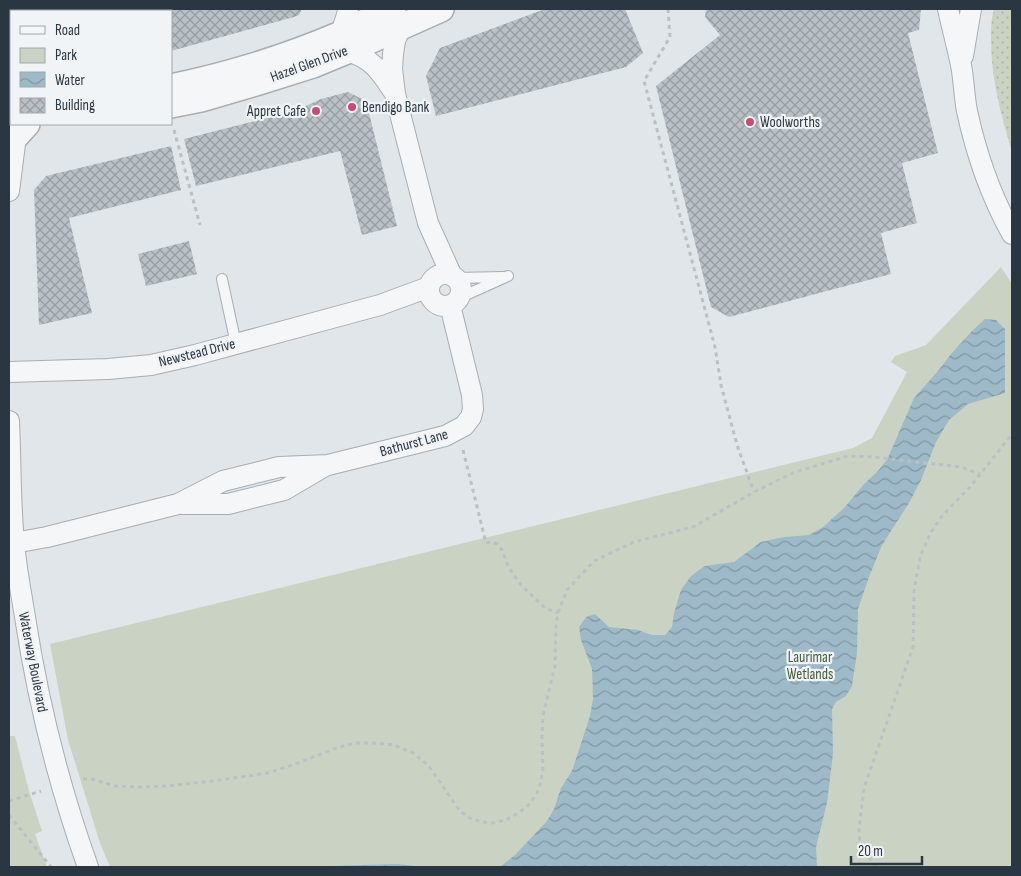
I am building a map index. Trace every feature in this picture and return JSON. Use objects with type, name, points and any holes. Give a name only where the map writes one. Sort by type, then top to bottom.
[{"type":"street","points":[[348,9],[344,42],[369,61],[395,94]]},
{"type":"street","name":"Hazel Glen Drive","points":[[172,86],[246,67],[293,52],[381,35],[391,14],[441,9]]},
{"type":"street","points":[[948,9],[961,66],[967,111],[978,155],[993,194],[1012,234]]},
{"type":"street","points":[[961,66],[971,9]]},
{"type":"street","points":[[391,14],[395,41],[392,69],[395,94],[428,224],[453,276]]},
{"type":"street","name":"Hazel Glen Drive","points":[[172,116],[201,99],[312,64],[344,42]]},
{"type":"street","points":[[9,191],[17,134]]},
{"type":"street","points":[[428,224],[429,292],[431,298],[435,302],[450,303],[461,293],[460,282],[453,276],[445,273],[435,277],[430,284]]},
{"type":"street","name":"Newstead Drive","points":[[9,372],[108,369],[151,364],[195,355],[380,305],[430,284]]},
{"type":"street","name":"Newstead Drive","points":[[380,305],[450,303]]},
{"type":"street","name":"Bathurst Lane","points":[[14,543],[47,537],[178,504],[222,481],[279,467],[328,465],[455,432],[464,426],[471,417],[473,409],[472,395],[450,303]]},
{"type":"street","name":"Waterway Boulevard","points":[[9,421],[11,508],[14,543],[33,668],[61,785],[88,867]]},
{"type":"lane","points":[[450,303],[508,276],[453,276]]},
{"type":"lane","points":[[222,279],[236,344]]},
{"type":"path","points":[[668,9],[670,37],[644,81],[715,347],[721,385],[737,445],[754,492]]},
{"type":"path","points":[[172,116],[200,226]]},
{"type":"path","points":[[455,432],[461,442],[486,543],[492,542],[497,544],[501,548],[509,568],[520,585],[545,608],[558,613]]},
{"type":"path","points":[[876,867],[860,846],[859,829],[864,788],[913,647],[914,591],[920,557],[930,534],[942,516],[970,487],[1012,434]]},
{"type":"path","points":[[9,801],[82,779],[92,779],[115,786],[168,786],[268,773],[339,747],[357,743],[373,743],[394,745],[413,753],[428,765],[460,811],[470,818],[493,823],[506,820],[516,816],[527,807],[536,795],[541,782],[543,768],[543,716],[555,666],[558,613],[567,590],[594,560],[634,542],[693,527],[754,492],[795,472],[848,456],[874,457],[961,467],[980,474]]},
{"type":"path","points":[[9,815],[51,867]]},
{"type":"green space","points":[[994,9],[1012,9],[1012,152],[995,83],[991,54]]},
{"type":"green space","name":"Laurimar Wetlands","points":[[1001,267],[1012,284],[1012,867],[110,867],[100,843],[68,740],[50,644],[853,448],[872,438],[907,372],[891,362],[895,356],[926,345]]},
{"type":"green space","points":[[9,736],[15,736],[29,791],[42,831],[35,834],[47,867],[9,867]]},
{"type":"water","points":[[985,319],[996,320],[1005,329],[1005,393],[968,404],[949,420],[936,442],[921,480],[909,503],[882,545],[869,577],[858,609],[857,653],[852,686],[846,696],[836,702],[832,709],[833,754],[827,803],[816,847],[817,867],[500,867],[515,855],[547,821],[554,809],[561,788],[572,771],[590,716],[593,699],[592,669],[581,640],[579,627],[586,617],[595,614],[609,627],[638,630],[652,635],[665,635],[672,627],[681,590],[691,576],[705,566],[734,562],[761,542],[784,537],[809,535],[823,527],[844,508],[887,460],[914,398],[951,354]]},
{"type":"water","points":[[397,864],[425,867],[327,867],[330,866]]},
{"type":"building","points":[[301,9],[301,11],[299,15],[294,17],[172,51],[172,10],[133,10]]},
{"type":"building","points":[[545,9],[625,9],[643,53],[626,67],[436,116],[426,76],[440,48]]},
{"type":"building","points":[[706,9],[921,9],[919,30],[908,33],[938,153],[902,163],[917,223],[881,233],[891,274],[729,317],[711,307],[656,86],[720,35],[705,17]]},
{"type":"building","points":[[348,92],[366,101],[397,226],[362,235],[340,151],[196,186],[184,139],[295,111],[321,99]]},
{"type":"building","points":[[171,146],[181,190],[69,218],[92,313],[39,325],[34,190],[46,176]]},
{"type":"building","points":[[189,241],[197,274],[146,286],[138,254]]},
{"type":"place","name":"Bendigo Bank","points":[[352,107]]},
{"type":"place","name":"Appret Cafe","points":[[316,111]]},
{"type":"place","name":"Woolworths","points":[[750,122]]}]
